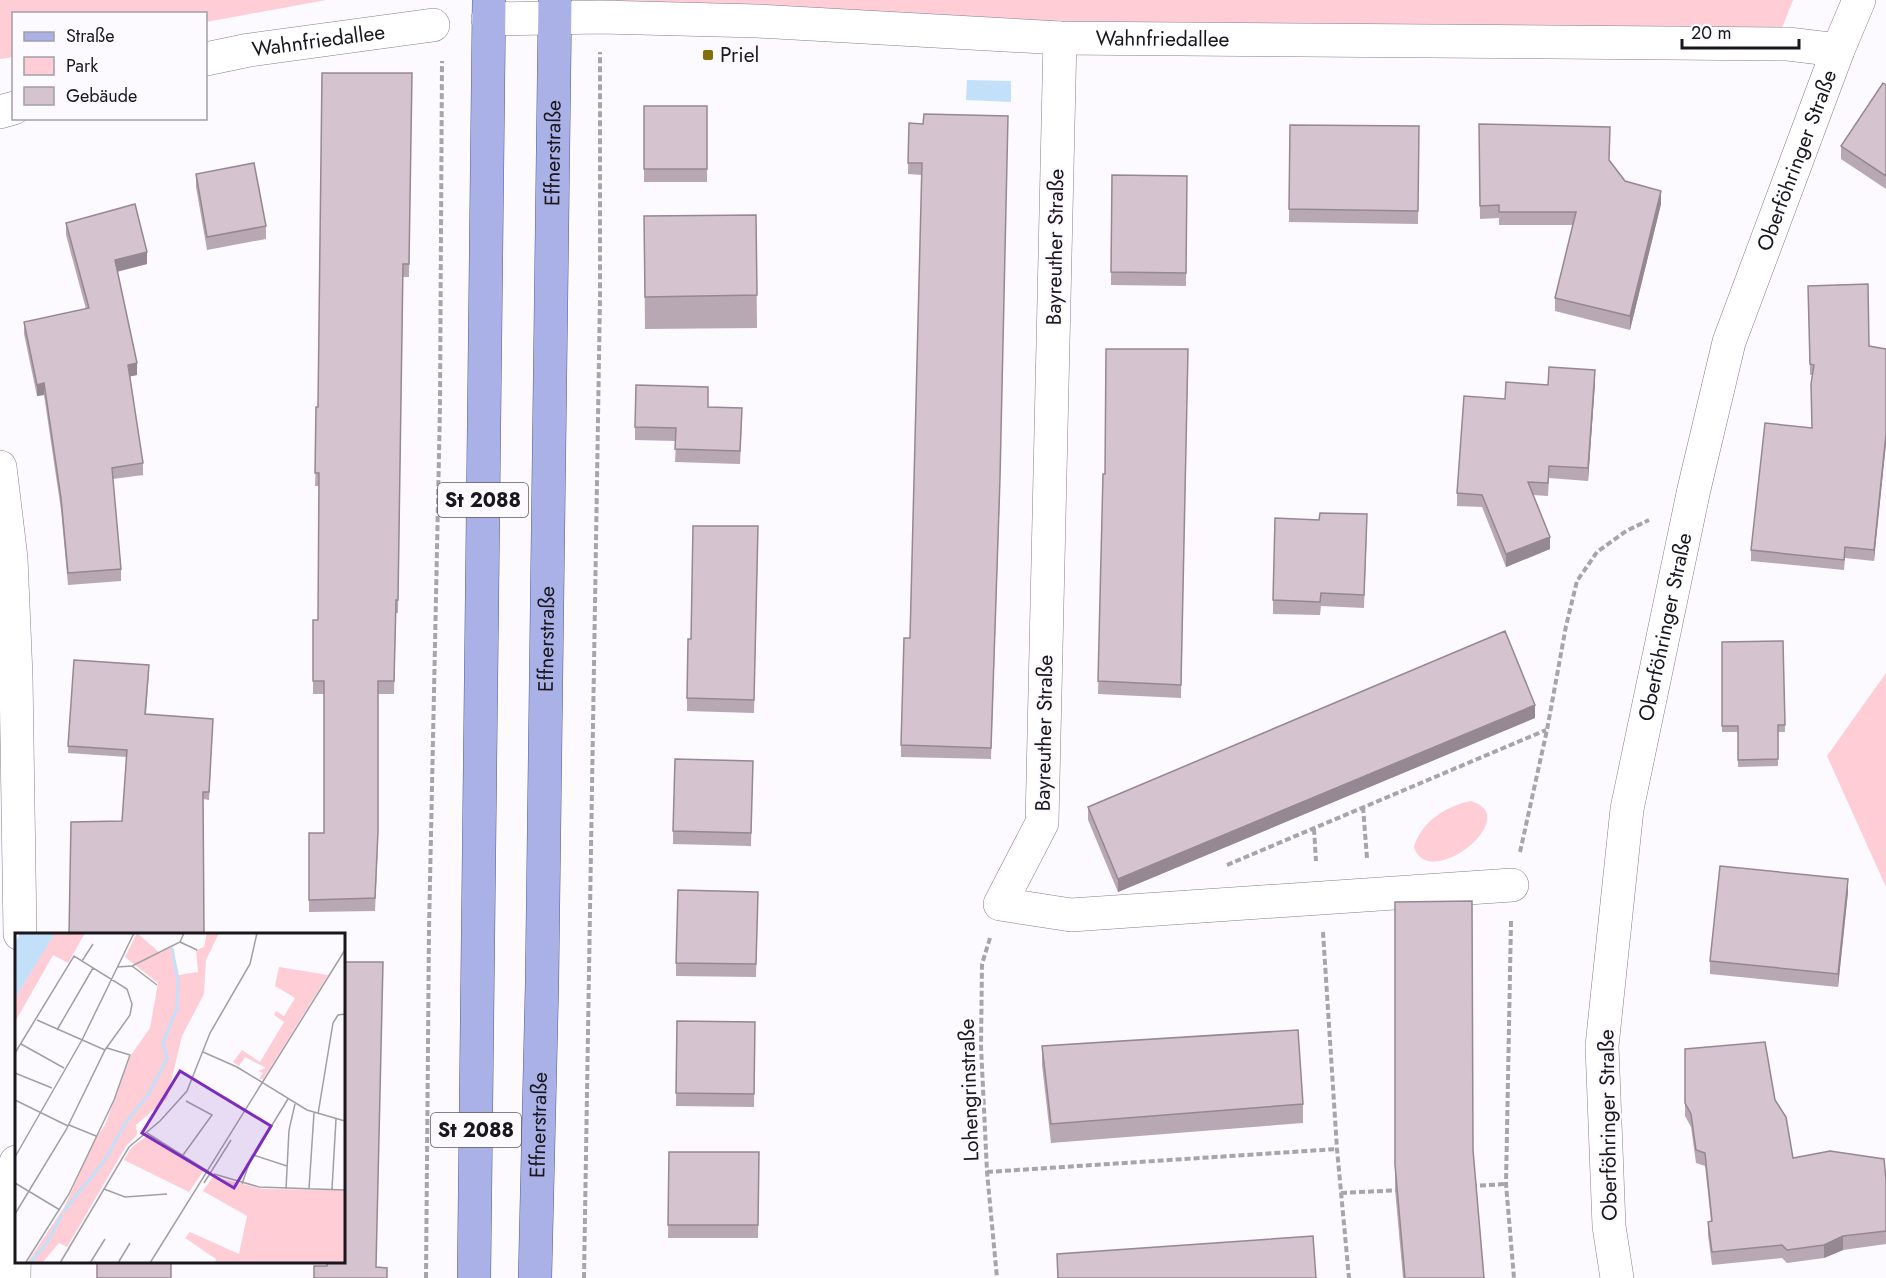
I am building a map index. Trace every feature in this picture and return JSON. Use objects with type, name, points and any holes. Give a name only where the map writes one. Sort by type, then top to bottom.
[{"type":"main road","name":"Effnerstraße","points":[[535,1278],[542,983],[555,8]]},
{"type":"main road","name":"St 2088","points":[[474,1278],[488,9]]},
{"type":"street","name":"Oberföhringer Straße","points":[[1617,1278],[1609,1226],[1602,1046],[1627,809],[1694,489],[1729,342],[1838,50],[1859,0]]},
{"type":"street","name":"Wahnfriedallee","points":[[488,9],[555,8],[600,17],[757,21],[1060,38],[1788,44],[1838,50]]},
{"type":"street","name":"Wahnfriedallee","points":[[207,59],[249,50],[433,25]]},
{"type":"street","name":"Bayreuther Straße","points":[[1000,904],[1042,823],[1060,38]]},
{"type":"street","points":[[0,467],[11,558],[8,677],[20,933]]},
{"type":"street","points":[[1000,904],[1071,915],[1512,885]]},
{"type":"street","points":[[14,1278],[15,1220]]},
{"type":"path","points":[[584,1278],[602,141],[600,17]]},
{"type":"path","points":[[426,1278],[430,917],[440,407],[442,61]]},
{"type":"path","points":[[1226,866],[1547,730]]},
{"type":"path","points":[[1363,807],[1369,896]]},
{"type":"path","points":[[1321,899],[1337,1149],[1349,1278]]},
{"type":"path","name":"Lohengrinstraße","points":[[997,1278],[987,1172],[981,1046],[982,964],[1000,904]]},
{"type":"path","points":[[987,1172],[1337,1149]]},
{"type":"path","points":[[1471,1186],[1506,1184]]},
{"type":"path","points":[[1341,1193],[1412,1189]]},
{"type":"green space","points":[[0,0],[326,0],[207,22],[207,12],[12,12],[12,57],[0,59]]},
{"type":"green space","points":[[616,0],[1793,0],[1778,38],[1061,28],[616,4]]},
{"type":"green space","points":[[1886,673],[1886,887],[1827,756]]},
{"type":"green space","points":[[1471,801],[1485,809],[1487,821],[1480,835],[1468,847],[1452,857],[1436,861],[1423,859],[1414,847],[1429,822],[1444,811]]},
{"type":"water","points":[[967,80],[1011,81],[1011,102],[966,100]]},
{"type":"building","points":[[322,73],[412,73],[409,264],[403,264],[398,600],[396,600],[394,681],[378,681],[378,831],[375,898],[309,900],[309,833],[324,833],[324,681],[313,681],[313,620],[318,620],[319,473],[315,473],[316,407],[318,407]]},
{"type":"building","points":[[1883,83],[1886,85],[1886,176],[1841,146]]},
{"type":"building","points":[[644,106],[707,106],[707,169],[644,169]]},
{"type":"building","points":[[924,114],[1008,116],[991,748],[901,745],[904,638],[910,638],[922,163],[908,163],[909,123],[923,124]]},
{"type":"building","points":[[1479,124],[1610,127],[1609,160],[1625,181],[1661,191],[1630,316],[1555,298],[1576,212],[1499,212],[1499,205],[1480,206]]},
{"type":"building","points":[[1290,125],[1419,126],[1418,211],[1289,209]]},
{"type":"building","points":[[254,163],[266,226],[207,237],[196,174]]},
{"type":"building","points":[[1112,175],[1187,176],[1186,273],[1111,272]]},
{"type":"building","points":[[135,204],[147,252],[115,260],[137,363],[128,365],[143,463],[112,468],[121,569],[68,573],[61,498],[44,383],[37,385],[24,322],[89,308],[66,223]]},
{"type":"building","points":[[756,215],[757,295],[645,297],[644,216]]},
{"type":"building","points":[[1868,284],[1869,346],[1886,349],[1886,434],[1874,550],[1845,547],[1844,560],[1751,550],[1765,423],[1812,428],[1811,384],[1814,365],[1810,364],[1808,286]]},
{"type":"building","points":[[1106,349],[1188,349],[1181,685],[1098,681],[1103,474],[1105,474]]},
{"type":"building","points":[[1549,367],[1595,370],[1588,468],[1549,466],[1548,483],[1528,482],[1550,537],[1506,554],[1482,495],[1457,493],[1464,396],[1505,399],[1506,382],[1548,385]]},
{"type":"building","points":[[636,385],[708,387],[708,407],[742,408],[740,451],[675,449],[676,428],[635,427]]},
{"type":"building","points":[[1320,513],[1367,514],[1364,595],[1321,593],[1320,602],[1273,600],[1275,518],[1319,520]]},
{"type":"building","points":[[693,526],[758,526],[754,700],[687,698],[688,639],[691,639]]},
{"type":"building","points":[[1505,631],[1535,705],[1118,879],[1088,807]]},
{"type":"building","points":[[1783,641],[1785,725],[1778,725],[1778,759],[1738,760],[1738,726],[1722,726],[1722,642]]},
{"type":"building","points":[[74,660],[149,665],[145,714],[213,719],[209,792],[203,792],[204,933],[69,933],[71,822],[122,821],[127,750],[68,746]]},
{"type":"building","points":[[675,759],[753,761],[751,833],[673,831]]},
{"type":"building","points":[[1720,866],[1848,879],[1838,974],[1710,961]]},
{"type":"building","points":[[678,890],[758,892],[756,964],[676,963]]},
{"type":"building","points":[[1472,901],[1473,1150],[1484,1278],[1405,1278],[1395,1165],[1395,902]]},
{"type":"building","points":[[345,962],[383,962],[376,1267],[387,1268],[387,1278],[314,1278],[314,1266],[327,1266],[327,1263],[345,1263]]},
{"type":"building","points":[[677,1021],[755,1022],[754,1094],[676,1093]]},
{"type":"building","points":[[1298,1030],[1303,1104],[1051,1124],[1042,1046]]},
{"type":"building","points":[[1765,1042],[1775,1100],[1786,1117],[1793,1158],[1830,1151],[1884,1159],[1886,1231],[1843,1236],[1824,1245],[1787,1250],[1782,1245],[1712,1252],[1708,1222],[1712,1221],[1705,1153],[1696,1150],[1691,1114],[1685,1103],[1685,1049]]},
{"type":"building","points":[[669,1152],[759,1152],[758,1225],[668,1225]]},
{"type":"building","points":[[1313,1236],[1316,1278],[1058,1278],[1057,1254]]},
{"type":"building","points":[[97,1263],[171,1263],[171,1278],[97,1278]]},
{"type":"place","name":"Priel","points":[[708,55]]}]
